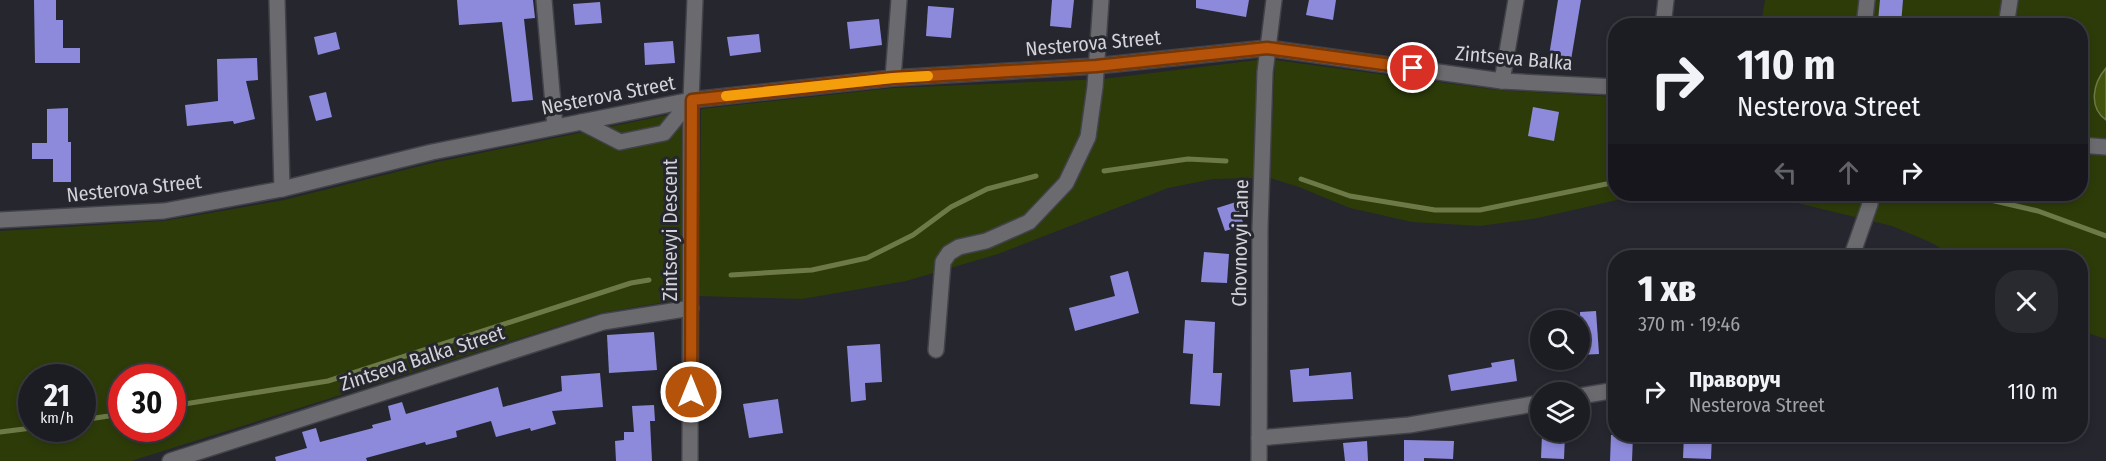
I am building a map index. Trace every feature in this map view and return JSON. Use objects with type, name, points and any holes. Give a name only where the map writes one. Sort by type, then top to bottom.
[{"type":"street","points":[[277,0],[282,189]]},
{"type":"street","points":[[544,0],[555,127]]},
{"type":"street","name":"Zintsevyi Descent","points":[[690,461],[692,100],[695,0]]},
{"type":"street","points":[[893,78],[899,0]]},
{"type":"street","points":[[936,350],[943,262],[949,253],[986,241],[1029,222],[1066,183],[1088,137],[1101,0]]},
{"type":"street","name":"Chovnovyi Lane","points":[[1259,461],[1260,228],[1267,48],[1274,0]]},
{"type":"street","points":[[1502,81],[1516,0]]},
{"type":"street","points":[[1664,18],[1666,0]]},
{"type":"street","points":[[1865,18],[1867,0]]},
{"type":"street","points":[[2007,18],[2010,0]]},
{"type":"street","name":"Nesterova Street","points":[[0,220],[164,211],[282,189],[432,152],[692,100],[893,78],[1096,66],[1267,48]]},
{"type":"street","name":"Zintseva Balka","points":[[1267,48],[1502,81],[1608,87]]},
{"type":"street","points":[[581,122],[620,142],[664,133],[692,100]]},
{"type":"street","points":[[2088,146],[2106,147]]},
{"type":"street","points":[[1854,250],[1869,201]]},
{"type":"street","name":"Zintseva Balka Street","points":[[170,461],[603,322],[691,308]]},
{"type":"street","points":[[1590,394],[1608,391]]},
{"type":"street","points":[[1259,438],[1409,425],[1530,405]]},
{"type":"shaded area","points":[[1765,0],[2106,0],[2106,339],[2088,333],[2088,250],[1943,250],[1892,226],[1789,201],[2088,201],[2088,18],[1762,18]]},
{"type":"shaded area","points":[[1258,60],[1255,178],[1213,179],[1168,188],[998,254],[906,281],[802,299],[699,296],[701,109],[893,88],[1103,79]]},
{"type":"shaded area","points":[[1275,60],[1498,90],[1608,97],[1608,201],[1612,201],[1538,218],[1480,226],[1412,222],[1350,208],[1270,178]]},
{"type":"shaded area","points":[[2106,68],[2106,120],[2100,115],[2094,95],[2098,81]]},
{"type":"shaded area","points":[[682,112],[683,299],[601,313],[131,461],[0,461],[0,231],[164,221],[284,200],[432,163]]},
{"type":"building","points":[[34,0],[56,0],[56,20],[63,20],[63,48],[80,48],[80,63],[35,63]]},
{"type":"building","points":[[457,0],[533,0],[535,18],[524,19],[533,100],[512,102],[502,22],[459,25]]},
{"type":"building","points":[[1052,0],[1074,0],[1071,28],[1050,26]]},
{"type":"building","points":[[1196,0],[1249,0],[1246,17],[1196,8]]},
{"type":"building","points":[[1309,0],[1336,0],[1333,20],[1306,15]]},
{"type":"building","points":[[1558,0],[1581,0],[1570,66],[1548,62]]},
{"type":"building","points":[[1880,0],[1903,0],[1902,18],[1878,18]]},
{"type":"building","points":[[600,2],[602,23],[575,25],[573,4]]},
{"type":"building","points":[[928,6],[954,8],[951,38],[926,36]]},
{"type":"building","points":[[879,19],[882,45],[850,49],[847,22]]},
{"type":"building","points":[[336,32],[340,49],[318,55],[314,37]]},
{"type":"building","points":[[759,34],[761,52],[730,56],[727,37]]},
{"type":"building","points":[[673,41],[675,63],[645,65],[644,43]]},
{"type":"building","points":[[257,58],[258,80],[246,81],[255,119],[234,124],[233,121],[187,126],[185,105],[218,101],[217,59]]},
{"type":"building","points":[[326,92],[332,117],[316,121],[309,96]]},
{"type":"building","points":[[1533,107],[1559,112],[1554,141],[1528,136]]},
{"type":"building","points":[[68,108],[71,182],[53,182],[53,159],[32,159],[32,143],[47,143],[47,109]]},
{"type":"building","points":[[1236,202],[1244,225],[1225,231],[1217,208]]},
{"type":"building","points":[[1204,252],[1229,254],[1227,283],[1201,282]]},
{"type":"building","points":[[1128,271],[1139,313],[1075,331],[1069,308],[1115,296],[1110,276]]},
{"type":"building","points":[[1590,311],[1596,311],[1599,354],[1590,354]]},
{"type":"building","points":[[1185,320],[1215,322],[1213,373],[1222,373],[1220,406],[1190,404],[1193,354],[1183,353]]},
{"type":"building","points":[[654,332],[657,370],[609,373],[607,335]]},
{"type":"building","points":[[880,344],[882,382],[865,383],[866,400],[851,402],[847,346]]},
{"type":"building","points":[[1514,359],[1517,381],[1451,391],[1448,375],[1492,367],[1491,363]]},
{"type":"building","points":[[1309,368],[1309,376],[1351,372],[1353,399],[1293,402],[1290,370]]},
{"type":"building","points":[[600,373],[603,407],[552,411],[556,424],[531,431],[530,428],[496,437],[491,421],[456,431],[457,437],[426,445],[425,442],[366,458],[367,461],[276,461],[275,457],[307,448],[302,432],[316,428],[320,442],[373,428],[372,425],[391,420],[388,406],[402,402],[406,414],[498,387],[503,407],[562,391],[561,376]]},
{"type":"building","points":[[778,399],[783,433],[749,438],[743,404]]},
{"type":"building","points":[[654,405],[655,421],[650,421],[652,461],[616,461],[615,441],[624,440],[624,432],[634,432],[632,406]]},
{"type":"building","points":[[1404,440],[1454,441],[1453,459],[1424,458],[1424,461],[1404,461]]},
{"type":"building","points":[[1367,441],[1368,461],[1345,461],[1343,443]]},
{"type":"building","points":[[1542,442],[1565,442],[1564,459],[1541,458]]},
{"type":"building","points":[[1611,442],[1633,442],[1632,461],[1610,461]]},
{"type":"building","points":[[1684,442],[1712,442],[1711,459],[1683,458]]},
{"type":"waterway","points":[[1104,171],[1188,159],[1226,161]]},
{"type":"waterway","points":[[731,275],[812,270],[867,258],[913,235],[951,207],[987,189],[1036,176]]},
{"type":"waterway","points":[[1301,179],[1350,196],[1435,210],[1480,210],[1608,184]]},
{"type":"waterway","points":[[1995,201],[2038,211],[2106,236]]},
{"type":"waterway","points":[[186,404],[328,381],[631,283],[649,280]]},
{"type":"waterway","points":[[96,418],[108,416]]},
{"type":"waterway","points":[[0,432],[18,430]]},
{"type":"slow traffic","points":[[726,96],[928,76]]},
{"type":"route","points":[[691,392],[692,100],[893,78],[1096,66],[1267,48],[1413,68]]}]
